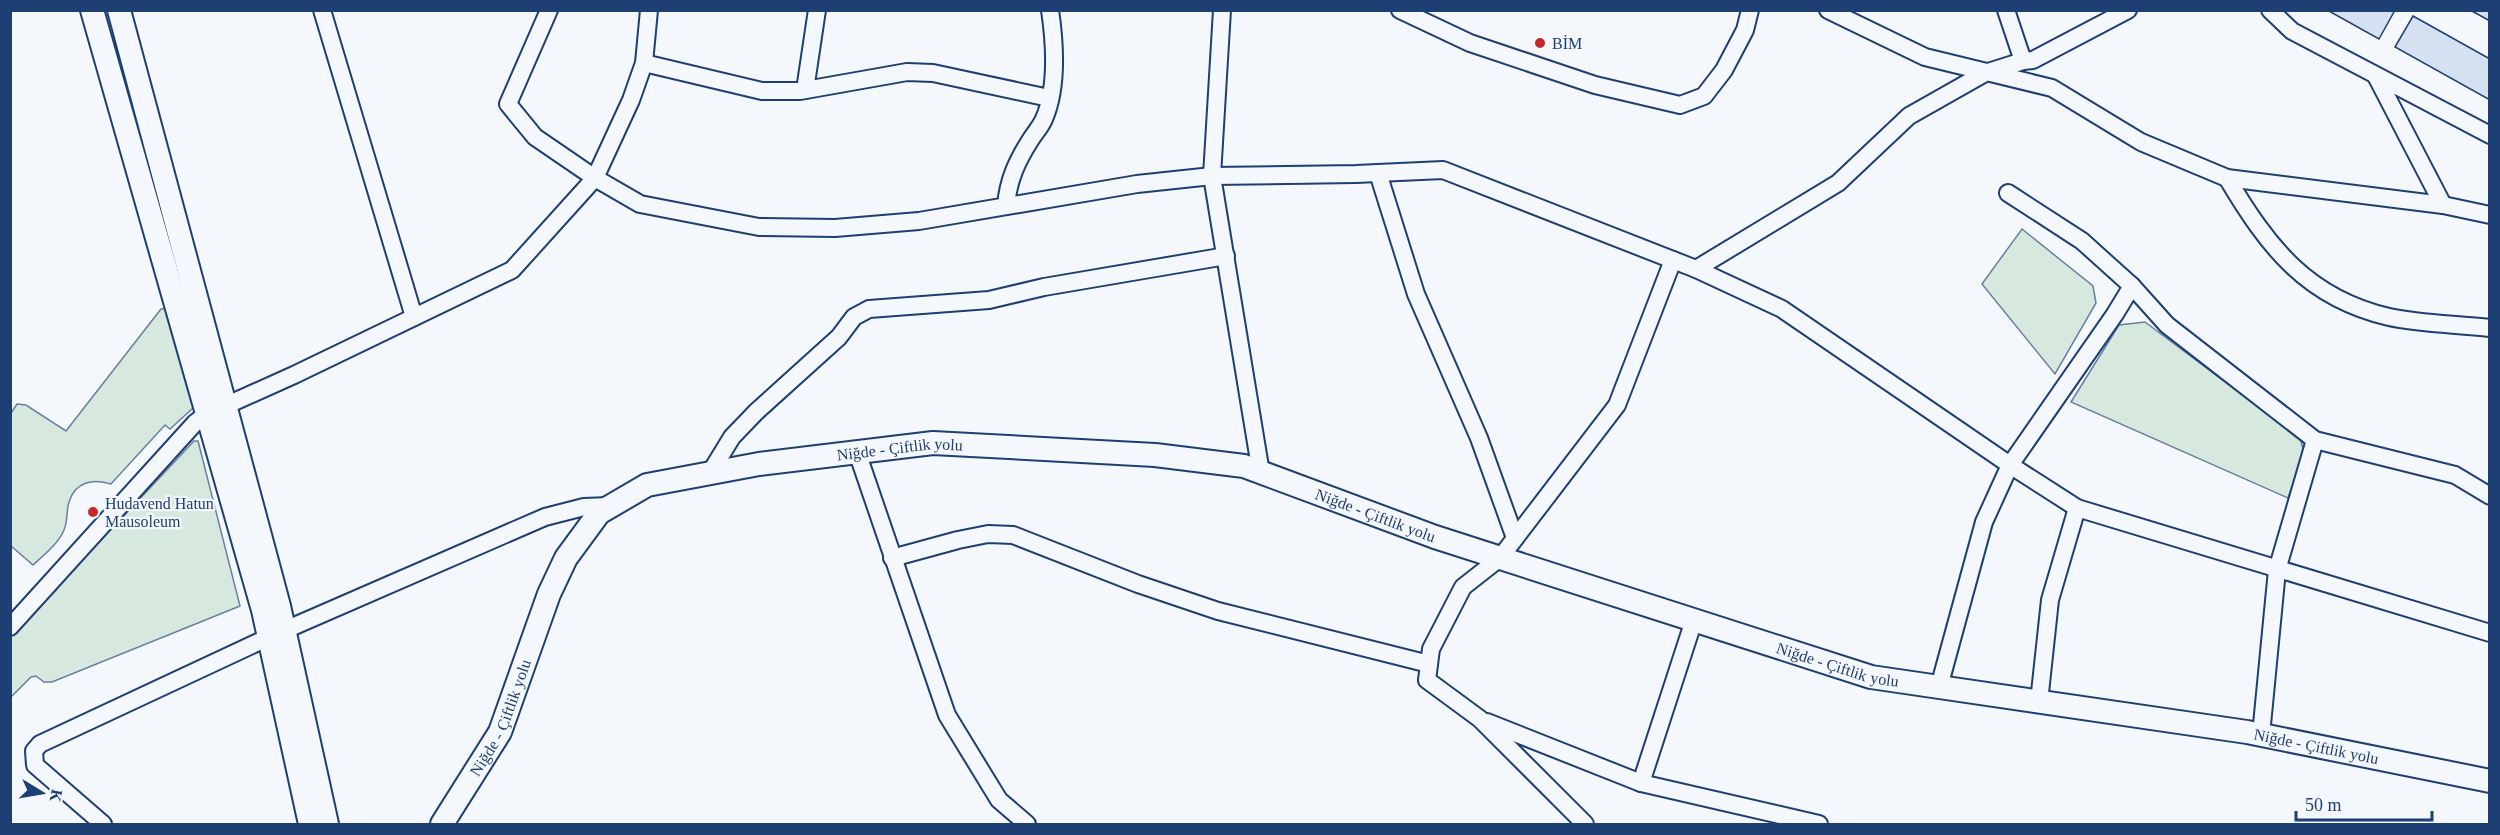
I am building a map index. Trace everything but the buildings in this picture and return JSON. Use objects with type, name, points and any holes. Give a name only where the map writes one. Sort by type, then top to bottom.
[{"type":"main road","points":[[92,10],[216,410]]},
{"type":"main road","points":[[119,10],[216,410],[327,825]]},
{"type":"main road","name":"Niğde - Çiftlik yolu","points":[[442,825],[500,732],[549,594],[566,558],[598,513],[647,486],[759,464],[933,443],[1155,455],[1244,466],[1435,537],[1871,677],[2261,735],[2490,781]]},
{"type":"main road","points":[[277,634],[310,825]]},
{"type":"street","points":[[322,10],[414,317]]},
{"type":"street","points":[[549,10],[508,104],[535,137],[595,178],[640,204],[759,227],[834,228],[919,221],[1137,184],[1212,176],[1443,170],[1696,269],[1782,309],[2010,465],[2077,508],[2490,633]]},
{"type":"street","points":[[10,627],[195,423],[216,410],[512,270],[595,178],[631,100],[644,63],[650,10]]},
{"type":"street","points":[[805,90],[817,10]]},
{"type":"street","points":[[1006,207],[1008,185],[1016,164],[1044,119],[1049,98],[1056,52],[1050,10]]},
{"type":"street","points":[[1222,10],[1212,176],[1261,473]]},
{"type":"street","points":[[1400,10],[1470,43],[1595,85],[1680,105],[1704,96],[1724,70],[1744,30],[1750,10]]},
{"type":"street","points":[[1828,10],[1925,57],[2052,88],[2141,141],[2227,178],[2443,205],[2490,215]]},
{"type":"street","points":[[2006,10],[2023,61]]},
{"type":"street","points":[[2270,10],[2292,31],[2490,135]]},
{"type":"street","points":[[1696,269],[1838,183],[1909,116],[1985,73],[2033,60],[2117,13]]},
{"type":"street","points":[[644,63],[762,91],[805,90],[907,72],[933,73],[1049,98]]},
{"type":"street","points":[[2376,75],[2443,205]]},
{"type":"street","points":[[1378,173],[1416,294],[1479,438],[1515,538]]},
{"type":"street","points":[[2227,178],[2253,223],[2290,265],[2326,293],[2357,308],[2391,318],[2490,328]]},
{"type":"street","points":[[2008,193],[2082,241],[2132,286],[2167,326],[2315,440],[2456,475],[2490,496]]},
{"type":"street","points":[[710,473],[732,437],[756,412],[839,338],[854,317],[869,309],[989,300],[1226,256]]},
{"type":"street","points":[[1585,825],[1480,719],[1427,680],[1431,649],[1463,587],[1500,558],[1617,405],[1673,260]]},
{"type":"street","points":[[1939,687],[1984,522],[2010,465],[2132,286]]},
{"type":"street","points":[[2261,735],[2277,570],[2315,440]]},
{"type":"street","points":[[857,452],[947,714],[999,800],[1026,825]]},
{"type":"street","points":[[103,825],[35,765],[34,751],[40,744],[277,634],[545,517],[584,507],[611,506]]},
{"type":"street","points":[[2039,702],[2050,600],[2077,508]]},
{"type":"street","points":[[892,558],[988,534],[1013,535],[1138,584],[1218,611],[1429,664]]},
{"type":"street","points":[[1641,783],[1694,620]]},
{"type":"street","points":[[1480,719],[1641,783],[1819,825]]},
{"type":"shaded area","points":[[2022,229],[2093,286],[2096,303],[2055,374],[1982,284]]},
{"type":"shaded area","points":[[170,308],[193,408],[170,429],[165,425],[111,484],[98,481],[80,486],[69,502],[62,535],[33,565],[11,546],[11,413],[17,404],[26,405],[66,431],[161,309]]},
{"type":"shaded area","points":[[2145,322],[2300,438],[2304,452],[2288,498],[2071,402],[2119,325]]},
{"type":"shaded area","points":[[194,441],[198,441],[240,606],[52,682],[44,682],[36,676],[31,677],[11,697],[11,636]]},
{"type":"place","name":"BİM","points":[[1540,43]]},
{"type":"place","name":"Hudavend Hatun Mausoleum","points":[[93,512]]}]
